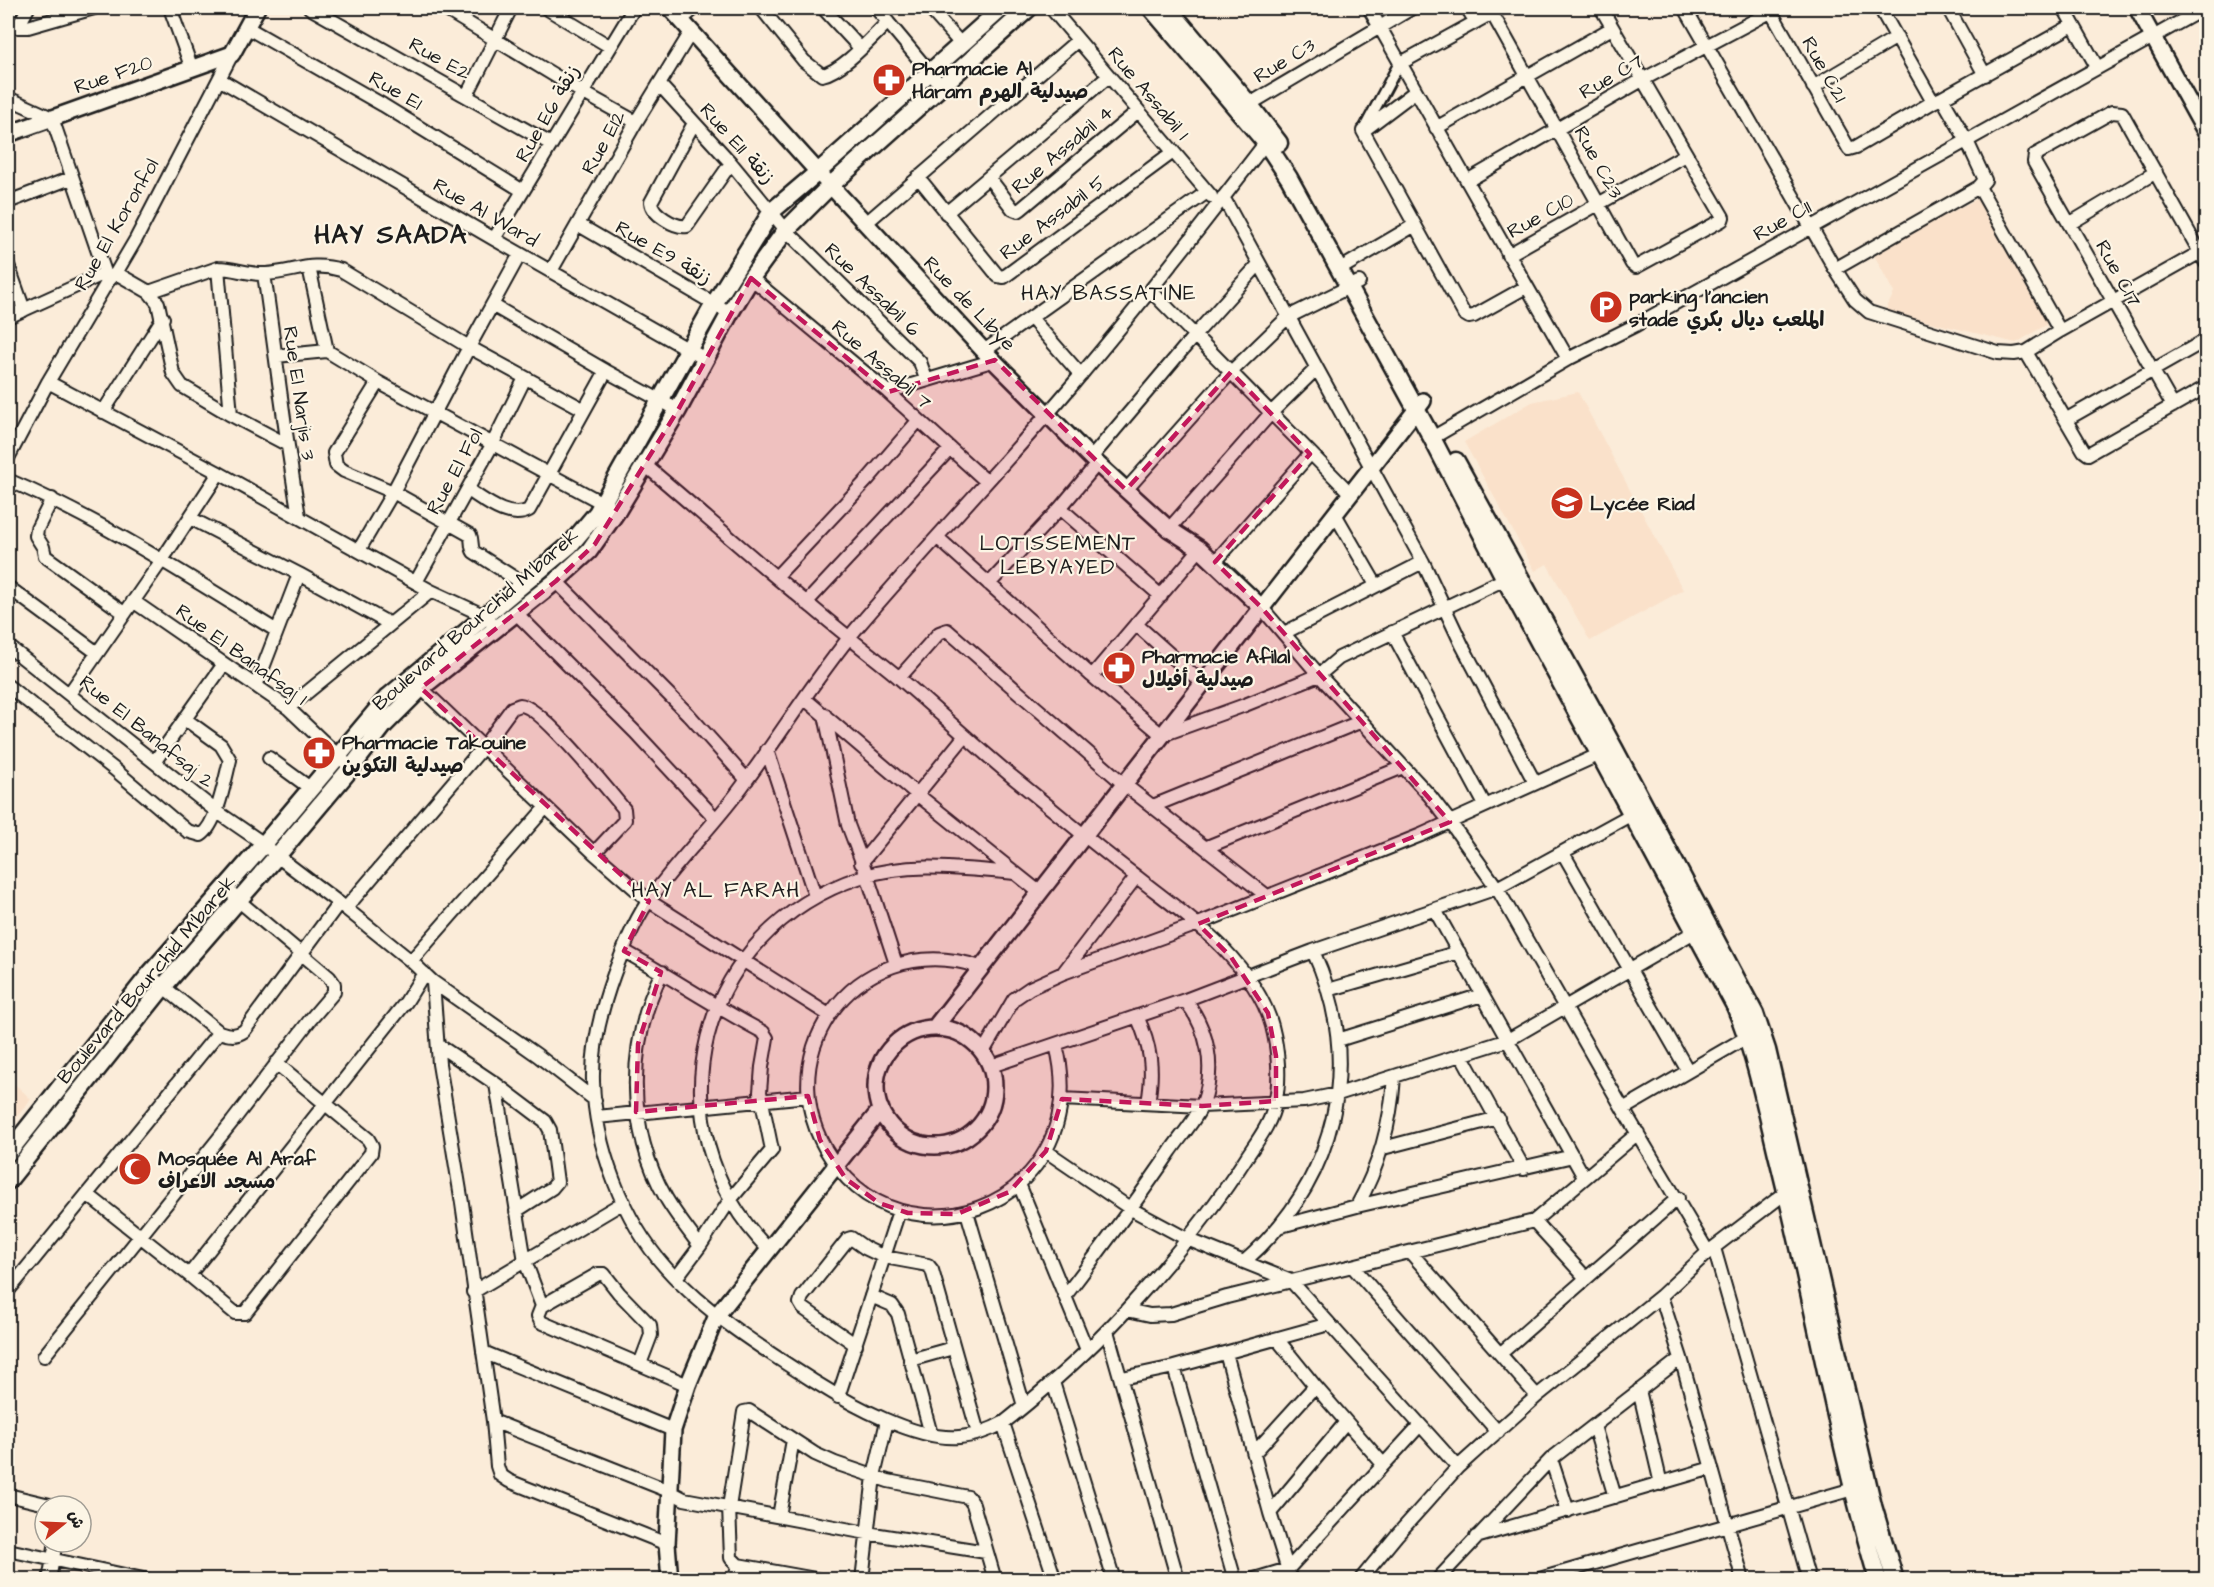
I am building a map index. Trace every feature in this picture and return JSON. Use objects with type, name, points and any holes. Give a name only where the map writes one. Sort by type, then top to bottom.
[{"type":"main road","name":"Boulevard Bourchid M'barek","points":[[8,1153],[149,975],[264,844],[387,698],[416,682],[516,613],[589,551],[662,401],[714,304],[772,211],[1002,8]]},
{"type":"main road","name":"Boulevard Bourchid M'barek","points":[[8,1181],[164,987],[351,768],[416,682],[483,615],[570,545],[591,522],[610,507],[645,465],[751,278],[786,230],[831,185],[1029,8]]},
{"type":"main road","points":[[1163,10],[1269,138],[1354,284],[1607,751],[1755,1014],[1767,1050],[1853,1489],[1878,1580]]},
{"type":"main road","points":[[1436,436],[1505,579],[1607,751],[1632,814],[1735,1006],[1747,1037],[1793,1187],[1873,1506],[1894,1580]]},
{"type":"main road","points":[[74,1070],[87,1081]]},
{"type":"street","points":[[13,24],[28,8]]},
{"type":"street","points":[[13,24],[28,27],[94,8]]},
{"type":"street","points":[[171,8],[192,69]]},
{"type":"street","name":"Rue El Koronfol","points":[[8,459],[48,382],[110,276],[136,239],[257,8]]},
{"type":"street","name":"Rue E2","points":[[310,8],[325,11],[551,144]]},
{"type":"street","points":[[443,8],[636,122]]},
{"type":"street","points":[[467,95],[511,8]]},
{"type":"street","points":[[546,8],[609,46]]},
{"type":"street","name":"Rue E6 زنقة","points":[[494,239],[634,8]]},
{"type":"street","name":"Rue de Libye","points":[[670,8],[818,172],[990,356],[1094,461],[1169,529],[1200,549],[1215,562],[1261,607]]},
{"type":"street","points":[[681,20],[695,8]]},
{"type":"street","points":[[761,8],[804,61],[822,75],[834,71],[888,22]]},
{"type":"street","points":[[823,8],[860,48]]},
{"type":"street","points":[[876,8],[942,87]]},
{"type":"street","points":[[929,8],[961,44]]},
{"type":"street","name":"Rue Assabil 1","points":[[1051,8],[1206,192],[1221,200],[1259,264],[1423,562],[1489,698],[1535,783]]},
{"type":"street","points":[[1369,8],[1568,359]]},
{"type":"street","name":"Rue C3","points":[[1244,107],[1379,25],[1412,8]]},
{"type":"street","points":[[1467,8],[1476,22]]},
{"type":"street","points":[[1601,8],[1685,155]]},
{"type":"street","points":[[1685,8],[1835,269],[1855,300],[1869,312],[1998,353],[2026,352],[2112,301],[2205,255],[2156,172],[2069,224]]},
{"type":"street","points":[[1835,269],[1979,187],[1985,180],[1967,141],[1938,100],[1880,8]]},
{"type":"street","points":[[2064,8],[2097,67]]},
{"type":"street","points":[[2137,8],[2206,133]]},
{"type":"street","name":"Rue C7","points":[[1467,182],[1642,80],[1772,9]]},
{"type":"street","name":"Rue C21","points":[[1772,9],[1849,149],[1938,100]]},
{"type":"street","points":[[1952,9],[1985,75]]},
{"type":"street","points":[[2201,9],[2206,22]]},
{"type":"street","name":"Rue C11","points":[[1436,436],[1568,359],[1636,325],[2201,9]]},
{"type":"street","points":[[1363,131],[1400,63],[1497,10]]},
{"type":"street","name":"Rue C23","points":[[1497,10],[1528,77],[1632,264],[1636,267],[1723,219],[1685,155]]},
{"type":"street","points":[[1938,100],[2073,25]]},
{"type":"street","name":"Rue E1","points":[[246,27],[393,111],[523,192]]},
{"type":"street","points":[[1436,128],[1612,27]]},
{"type":"street","name":"Rue E12","points":[[551,271],[636,122],[691,32]]},
{"type":"street","points":[[1813,87],[1897,37]]},
{"type":"street","points":[[866,223],[1078,40]]},
{"type":"street","name":"Rue F20","points":[[8,134],[232,54]]},
{"type":"street","points":[[946,213],[1109,76]]},
{"type":"street","name":"Rue Al Ward","points":[[219,79],[705,359]]},
{"type":"street","name":"Rue E11 زنقة","points":[[659,84],[731,163],[786,230]]},
{"type":"street","points":[[1363,131],[1416,91]]},
{"type":"street","points":[[8,98],[52,118],[71,178],[110,276]]},
{"type":"street","name":"Rue Assabil 4","points":[[989,178],[1018,211],[1138,111]]},
{"type":"street","name":"Rue C17","points":[[2156,172],[2122,113],[2112,112],[2033,158],[2173,406]]},
{"type":"street","points":[[694,123],[654,195],[651,202],[652,208],[679,226],[687,226],[697,215],[731,163]]},
{"type":"street","points":[[1363,131],[1464,314],[1469,317],[1526,287]]},
{"type":"street","points":[[645,465],[806,603],[849,638],[899,678],[964,737],[1083,835],[1198,924],[1231,957],[1247,977],[1272,1025],[1277,1071],[1276,1101],[1270,1119],[1219,1198],[1187,1239],[1107,1331],[1053,1382],[1003,1423],[978,1433],[950,1438],[931,1434],[887,1421],[838,1397],[717,1315],[676,1278],[653,1252],[624,1202],[605,1150],[597,1117],[593,1077],[599,1030],[609,990],[638,919],[648,901],[747,780],[849,638],[1081,375],[1269,138]]},
{"type":"street","name":"Rue Assabil 5","points":[[918,177],[998,276],[1004,277],[1173,152]]},
{"type":"street","name":"Rue C10","points":[[1508,255],[1685,155]]},
{"type":"street","points":[[8,202],[71,178]]},
{"type":"street","points":[[1979,187],[2060,331]]},
{"type":"street","points":[[888,392],[990,356],[1030,318],[1206,192]]},
{"type":"street","name":"Rue E9 زنقة","points":[[579,225],[730,313]]},
{"type":"street","points":[[1344,267],[1415,225]]},
{"type":"street","name":"Rue Assabil 6","points":[[786,230],[914,356],[924,368],[926,379]]},
{"type":"street","points":[[359,550],[393,492],[433,413],[520,254]]},
{"type":"street","points":[[989,584],[1060,508],[1094,461],[1194,336],[1259,264]]},
{"type":"street","points":[[8,265],[24,310]]},
{"type":"street","points":[[149,292],[218,268],[264,274],[316,265],[341,270],[469,347],[583,409]]},
{"type":"street","points":[[309,267],[327,351]]},
{"type":"street","points":[[218,268],[231,415]]},
{"type":"street","name":"Rue El Narjis 3","points":[[264,274],[286,444],[298,516]]},
{"type":"street","points":[[8,317],[110,276],[149,292],[159,303],[176,380],[182,386],[231,415],[286,444]]},
{"type":"street","name":"Rue Assabil 7","points":[[751,278],[888,392],[986,481]]},
{"type":"street","points":[[1126,490],[1232,372],[1288,317],[1354,284]]},
{"type":"street","points":[[1150,290],[1351,494]]},
{"type":"street","points":[[492,305],[678,410]]},
{"type":"street","points":[[103,412],[163,318]]},
{"type":"street","points":[[1030,318],[1081,375]]},
{"type":"street","points":[[2067,419],[2206,340]]},
{"type":"street","points":[[276,356],[327,351],[433,413],[610,507]]},
{"type":"street","points":[[2026,352],[2084,451],[2090,454],[2206,387]]},
{"type":"street","points":[[1169,529],[1270,413],[1317,369]]},
{"type":"street","points":[[468,490],[498,509],[514,513],[529,510],[606,371]]},
{"type":"street","name":"Rue El Fol","points":[[416,582],[468,490],[525,378]]},
{"type":"street","points":[[48,382],[298,516],[431,591],[483,615],[496,627]]},
{"type":"street","points":[[378,382],[336,448],[334,458],[336,465],[344,471],[393,492],[470,535],[471,548],[477,554],[524,584]]},
{"type":"street","points":[[935,1027],[1420,406]]},
{"type":"street","points":[[776,577],[868,479],[918,421]]},
{"type":"street","points":[[806,603],[950,449]]},
{"type":"street","points":[[1215,562],[1310,454]]},
{"type":"street","points":[[69,694],[219,473]]},
{"type":"street","points":[[8,480],[52,499],[162,560],[277,631]]},
{"type":"street","points":[[52,499],[37,529],[36,536],[43,547],[45,556],[124,613]]},
{"type":"street","points":[[1060,508],[1161,596]]},
{"type":"street","points":[[1335,514],[1376,585]]},
{"type":"street","points":[[190,518],[390,624]]},
{"type":"street","points":[[938,538],[1092,676],[1162,735]]},
{"type":"street","points":[[1092,676],[1200,549]]},
{"type":"street","points":[[1284,633],[1423,562]]},
{"type":"street","points":[[256,686],[299,574]]},
{"type":"street","points":[[1162,735],[1319,675],[1339,658],[1444,606],[1505,579]]},
{"type":"street","points":[[556,581],[689,715],[747,780]]},
{"type":"street","points":[[8,587],[96,652]]},
{"type":"street","points":[[288,708],[431,591]]},
{"type":"street","name":"Rue El Banafsaj 1","points":[[133,601],[288,708],[351,768]]},
{"type":"street","points":[[1261,607],[1319,675],[1403,766],[1450,822],[1497,888],[1623,1109],[1711,1250],[1809,1580]]},
{"type":"street","points":[[516,613],[635,732],[716,819]]},
{"type":"street","points":[[1137,625],[1202,683]]},
{"type":"street","points":[[899,678],[939,633],[947,630],[1125,785],[1267,896]]},
{"type":"street","points":[[1392,632],[1485,805]]},
{"type":"street","name":"Rue El Banafsaj 2","points":[[8,646],[216,811],[264,844],[342,905],[429,977],[595,1100]]},
{"type":"street","points":[[155,761],[224,664]]},
{"type":"street","points":[[416,682],[594,853],[648,901],[829,1015]]},
{"type":"street","points":[[8,686],[114,769],[188,831],[197,835],[203,834],[216,811],[230,760],[228,753],[221,745],[184,719]]},
{"type":"street","points":[[805,699],[918,795],[1039,892]]},
{"type":"street","points":[[149,975],[219,1032],[237,1035],[243,1031],[342,905],[484,746],[512,708],[524,705],[532,709],[579,756],[626,813],[625,820],[594,853]]},
{"type":"street","points":[[825,715],[843,810],[896,964]]},
{"type":"street","points":[[1153,806],[1362,721]]},
{"type":"street","points":[[861,863],[964,737]]},
{"type":"street","points":[[767,750],[815,896]]},
{"type":"street","points":[[983,1052],[1014,999],[1030,988],[1063,973],[1198,924],[1450,822],[1607,751]]},
{"type":"street","points":[[269,758],[310,788]]},
{"type":"street","points":[[1207,848],[1403,766]]},
{"type":"street","points":[[411,961],[546,807]]},
{"type":"street","points":[[990,1066],[1185,1000],[1313,951],[1497,888],[1632,814]]},
{"type":"street","points":[[1563,853],[1688,1071]]},
{"type":"street","points":[[769,1250],[744,1222],[717,1174],[701,1107],[703,1056],[717,1008],[742,961],[775,925],[815,896],[867,875],[898,868],[917,867],[1014,873]]},
{"type":"street","points":[[1063,973],[1136,877]]},
{"type":"street","points":[[44,1356],[232,1122],[335,988],[330,977],[239,901],[226,887]]},
{"type":"street","points":[[1435,910],[1584,1177]]},
{"type":"street","points":[[1062,1099],[1202,1106],[1304,1101],[1338,1094],[1508,1040],[1696,931]]},
{"type":"street","points":[[624,951],[766,1035],[767,1038],[760,1075],[761,1100],[772,1150],[730,1200],[676,1278]]},
{"type":"street","points":[[1244,1262],[1281,1226],[1307,1188],[1332,1125],[1338,1094],[1338,1040],[1328,990],[1313,951]]},
{"type":"street","points":[[1328,990],[1459,952]]},
{"type":"street","points":[[980,967],[939,958],[911,960],[896,964],[864,979],[829,1015],[812,1053],[808,1096],[816,1129],[825,1150],[860,1192],[899,1211],[928,1216],[967,1212],[999,1198],[1019,1184],[1046,1151],[1057,1126],[1062,1099],[1062,1071],[1056,1045]]},
{"type":"street","points":[[662,972],[649,1002],[638,1044],[635,1077],[636,1112],[645,1149],[660,1187],[675,1213],[700,1246]]},
{"type":"street","points":[[429,977],[500,1475],[505,1480],[667,1544]]},
{"type":"street","points":[[189,1275],[406,1002],[429,977]]},
{"type":"street","points":[[1338,1040],[1482,995]]},
{"type":"street","points":[[1065,1296],[1131,1209],[1202,1106],[1209,1073],[1208,1051],[1199,1021],[1185,1000]]},
{"type":"street","points":[[1137,1016],[1146,1036],[1151,1058],[1152,1081],[1149,1103]]},
{"type":"street","points":[[935,1027],[964,1036],[983,1052],[990,1066],[994,1086],[993,1100],[977,1129],[960,1140],[941,1146],[914,1142],[897,1131],[881,1109],[877,1086],[880,1068],[892,1047],[906,1036],[916,1031],[935,1027]]},
{"type":"street","points":[[8,1291],[219,1032]]},
{"type":"street","points":[[1623,1109],[1747,1037]]},
{"type":"street","points":[[438,1045],[541,1117],[550,1130],[556,1182],[552,1188],[516,1211]]},
{"type":"street","points":[[1462,1056],[1524,1169]]},
{"type":"street","points":[[87,1194],[235,1313],[245,1313],[371,1153],[371,1142],[276,1063]]},
{"type":"street","points":[[1357,1206],[1383,1148],[1394,1077]]},
{"type":"street","points":[[496,1084],[525,1261],[542,1306]]},
{"type":"street","points":[[597,1117],[808,1096]]},
{"type":"street","points":[[670,1580],[667,1544],[673,1430],[688,1385],[717,1315],[881,1109]]},
{"type":"street","points":[[1383,1148],[1498,1118]]},
{"type":"street","points":[[1127,1310],[1150,1315],[1171,1314],[1291,1281],[1534,1221],[1638,1133]]},
{"type":"street","points":[[1046,1151],[1131,1209],[1187,1239],[1291,1281],[1458,1467]]},
{"type":"street","points":[[1281,1226],[1573,1156]]},
{"type":"street","points":[[1019,1184],[1087,1350]]},
{"type":"street","points":[[1360,1580],[1458,1467],[1537,1396],[1660,1296],[1711,1250],[1793,1187]]},
{"type":"street","points":[[1500,1354],[1678,1198]]},
{"type":"street","points":[[473,1292],[624,1202]]},
{"type":"street","points":[[838,1397],[899,1211]]},
{"type":"street","points":[[967,1212],[1024,1406]]},
{"type":"street","points":[[1534,1221],[1586,1278]]},
{"type":"street","points":[[856,1344],[801,1306],[801,1300],[849,1239],[884,1257],[925,1263],[930,1267],[978,1433]]},
{"type":"street","points":[[1410,1253],[1537,1396]]},
{"type":"street","points":[[1352,1266],[1498,1432]]},
{"type":"street","points":[[640,1364],[651,1335],[650,1324],[619,1293],[604,1274],[598,1274],[542,1306],[538,1316],[541,1322],[688,1385]]},
{"type":"street","points":[[871,1296],[895,1307],[931,1434]]},
{"type":"street","points":[[1660,1296],[1681,1358],[1743,1580]]},
{"type":"street","points":[[1122,1378],[1174,1367],[1329,1324]]},
{"type":"street","points":[[1107,1331],[1178,1580]]},
{"type":"street","points":[[1277,1339],[1383,1464]]},
{"type":"street","points":[[910,1360],[953,1348]]},
{"type":"street","points":[[483,1352],[673,1430]]},
{"type":"street","points":[[1226,1353],[1289,1574]]},
{"type":"street","points":[[1437,1580],[1475,1537],[1551,1459],[1681,1358]]},
{"type":"street","points":[[1174,1367],[1235,1580]]},
{"type":"street","points":[[1053,1382],[1114,1580]]},
{"type":"street","points":[[1255,1452],[1315,1386]]},
{"type":"street","points":[[1639,1390],[1661,1484]]},
{"type":"street","points":[[821,1580],[738,1565],[733,1562],[730,1554],[729,1507],[744,1412],[749,1411],[815,1454],[874,1476],[923,1489],[968,1497],[973,1504],[995,1580]]},
{"type":"street","points":[[493,1421],[684,1499],[867,1533],[986,1552]]},
{"type":"street","points":[[862,1580],[874,1476],[887,1421]]},
{"type":"street","points":[[1270,1513],[1346,1422]]},
{"type":"street","points":[[1003,1423],[1054,1580]]},
{"type":"street","points":[[1251,1580],[1289,1574],[1419,1425]]},
{"type":"street","points":[[1594,1426],[1616,1497]]},
{"type":"street","points":[[778,1516],[793,1440]]},
{"type":"street","points":[[1551,1459],[1568,1511]]},
{"type":"street","points":[[1475,1537],[1712,1468]]},
{"type":"street","points":[[1536,1580],[1853,1489]]},
{"type":"street","points":[[8,1496],[33,1501]]},
{"type":"street","points":[[8,1550],[55,1559],[114,1576],[148,1580]]},
{"type":"street","points":[[49,1580],[55,1554]]},
{"type":"street","points":[[735,1580],[738,1565]]},
{"type":"highlighted area","points":[[751,278],[888,392],[995,360],[1126,490],[1231,372],[1310,454],[1215,562],[1261,607],[1450,822],[1198,924],[1231,957],[1268,1013],[1276,1056],[1276,1101],[1202,1106],[1062,1099],[1046,1151],[1009,1192],[957,1214],[908,1213],[879,1203],[846,1179],[820,1140],[808,1096],[636,1112],[638,1044],[661,972],[624,951],[649,901],[421,688],[556,581],[595,544],[678,410]]},
{"type":"shaded area","points":[[1979,198],[2051,322],[2016,343],[1885,311],[1894,293],[1873,253]]},
{"type":"shaded area","name":"Lycée Riad","points":[[1578,392],[1683,590],[1590,641],[1547,564],[1535,571],[1464,442],[1532,402]]},
{"type":"shaded area","points":[[8,1078],[31,1099],[8,1128]]},
{"type":"place","name":"Pharmacie Al Haram صيدلية الهرم","points":[[889,80]]},
{"type":"place","name":"parking l'ancien stade الملعب ديال بكري","points":[[1606,307]]},
{"type":"place","name":"Lycée Riad","points":[[1567,503]]},
{"type":"place","name":"Pharmacie Afilal صيدلية أفيلال","points":[[1119,668]]},
{"type":"place","name":"Pharmacie Takouine صيدلية التكوين","points":[[319,753]]},
{"type":"place","name":"Mosquée Al Araf مسجد الاعراف","points":[[135,1169]]},
{"type":"district","name":"HAY SAADA","points":[[391,234]]},
{"type":"district","name":"HAY BASSATINE","points":[[1109,293]]},
{"type":"district","name":"LOTISSEMENT LEBYAYED","points":[[1058,555]]},
{"type":"district","name":"HAY AL FARAH","points":[[716,890]]}]
